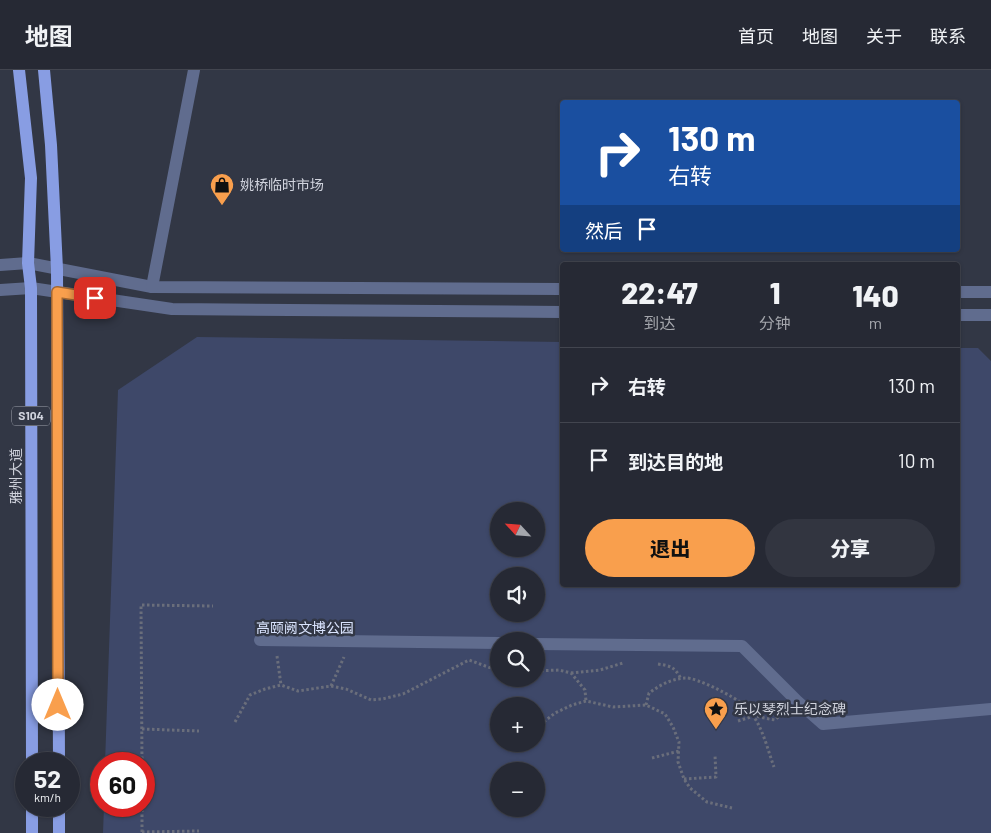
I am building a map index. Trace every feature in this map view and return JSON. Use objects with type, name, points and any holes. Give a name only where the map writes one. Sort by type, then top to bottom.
[{"type":"main road","name":"雅州大道","points":[[20,70],[31,178],[28,263],[30,288],[32,752]]},
{"type":"main road","name":"S104","points":[[44,70],[51,145],[57,269],[59,752]]},
{"type":"main road","points":[[32,817],[32,833]]},
{"type":"main road","points":[[59,817],[59,833]]},
{"type":"street","points":[[152,287],[194,70]]},
{"type":"street","points":[[0,265],[28,263],[152,287],[560,290]]},
{"type":"street","points":[[0,290],[30,288],[172,309],[560,312]]},
{"type":"street","points":[[960,292],[991,292]]},
{"type":"street","points":[[960,315],[991,315]]},
{"type":"street","points":[[260,640],[490,643]]},
{"type":"street","points":[[545,644],[742,646],[823,724],[991,709]]},
{"type":"path","points":[[142,752],[141,605],[213,606]]},
{"type":"path","points":[[275,640],[281,685]]},
{"type":"path","points":[[331,686],[350,641]]},
{"type":"path","points":[[235,722],[250,695],[281,685],[298,691],[331,686],[346,689],[371,700],[382,700],[403,694],[470,660],[490,668]]},
{"type":"path","points":[[545,671],[559,670],[571,673],[600,670],[627,662]]},
{"type":"path","points":[[650,662],[677,670],[681,679]]},
{"type":"path","points":[[571,673],[585,690],[586,701]]},
{"type":"path","points":[[646,706],[650,693],[664,683],[686,677],[735,698],[746,706],[754,716],[774,767]]},
{"type":"path","points":[[545,721],[572,705],[586,701],[613,707],[646,706],[665,714],[676,734],[678,762],[684,779],[690,788],[707,802],[732,808]]},
{"type":"path","points":[[738,720],[754,716],[775,720],[797,701]]},
{"type":"path","points":[[142,729],[199,731]]},
{"type":"path","points":[[652,758],[678,752]]},
{"type":"path","points":[[684,779],[716,778],[715,755]]},
{"type":"path","points":[[142,817],[142,832],[199,832]]},
{"type":"green space","name":"高颐阙文博公园","points":[[197,337],[560,342],[560,587],[960,587],[960,348],[978,348],[991,361],[991,833],[103,833],[104,817],[155,817],[155,752],[105,752],[118,390]]},
{"type":"place","name":"姚桥临时市场","points":[[222,206]]},
{"type":"place","name":"乐以琴烈士纪念碑","points":[[716,730]]},
{"type":"route","points":[[58,705],[57,292],[95,298]]}]
